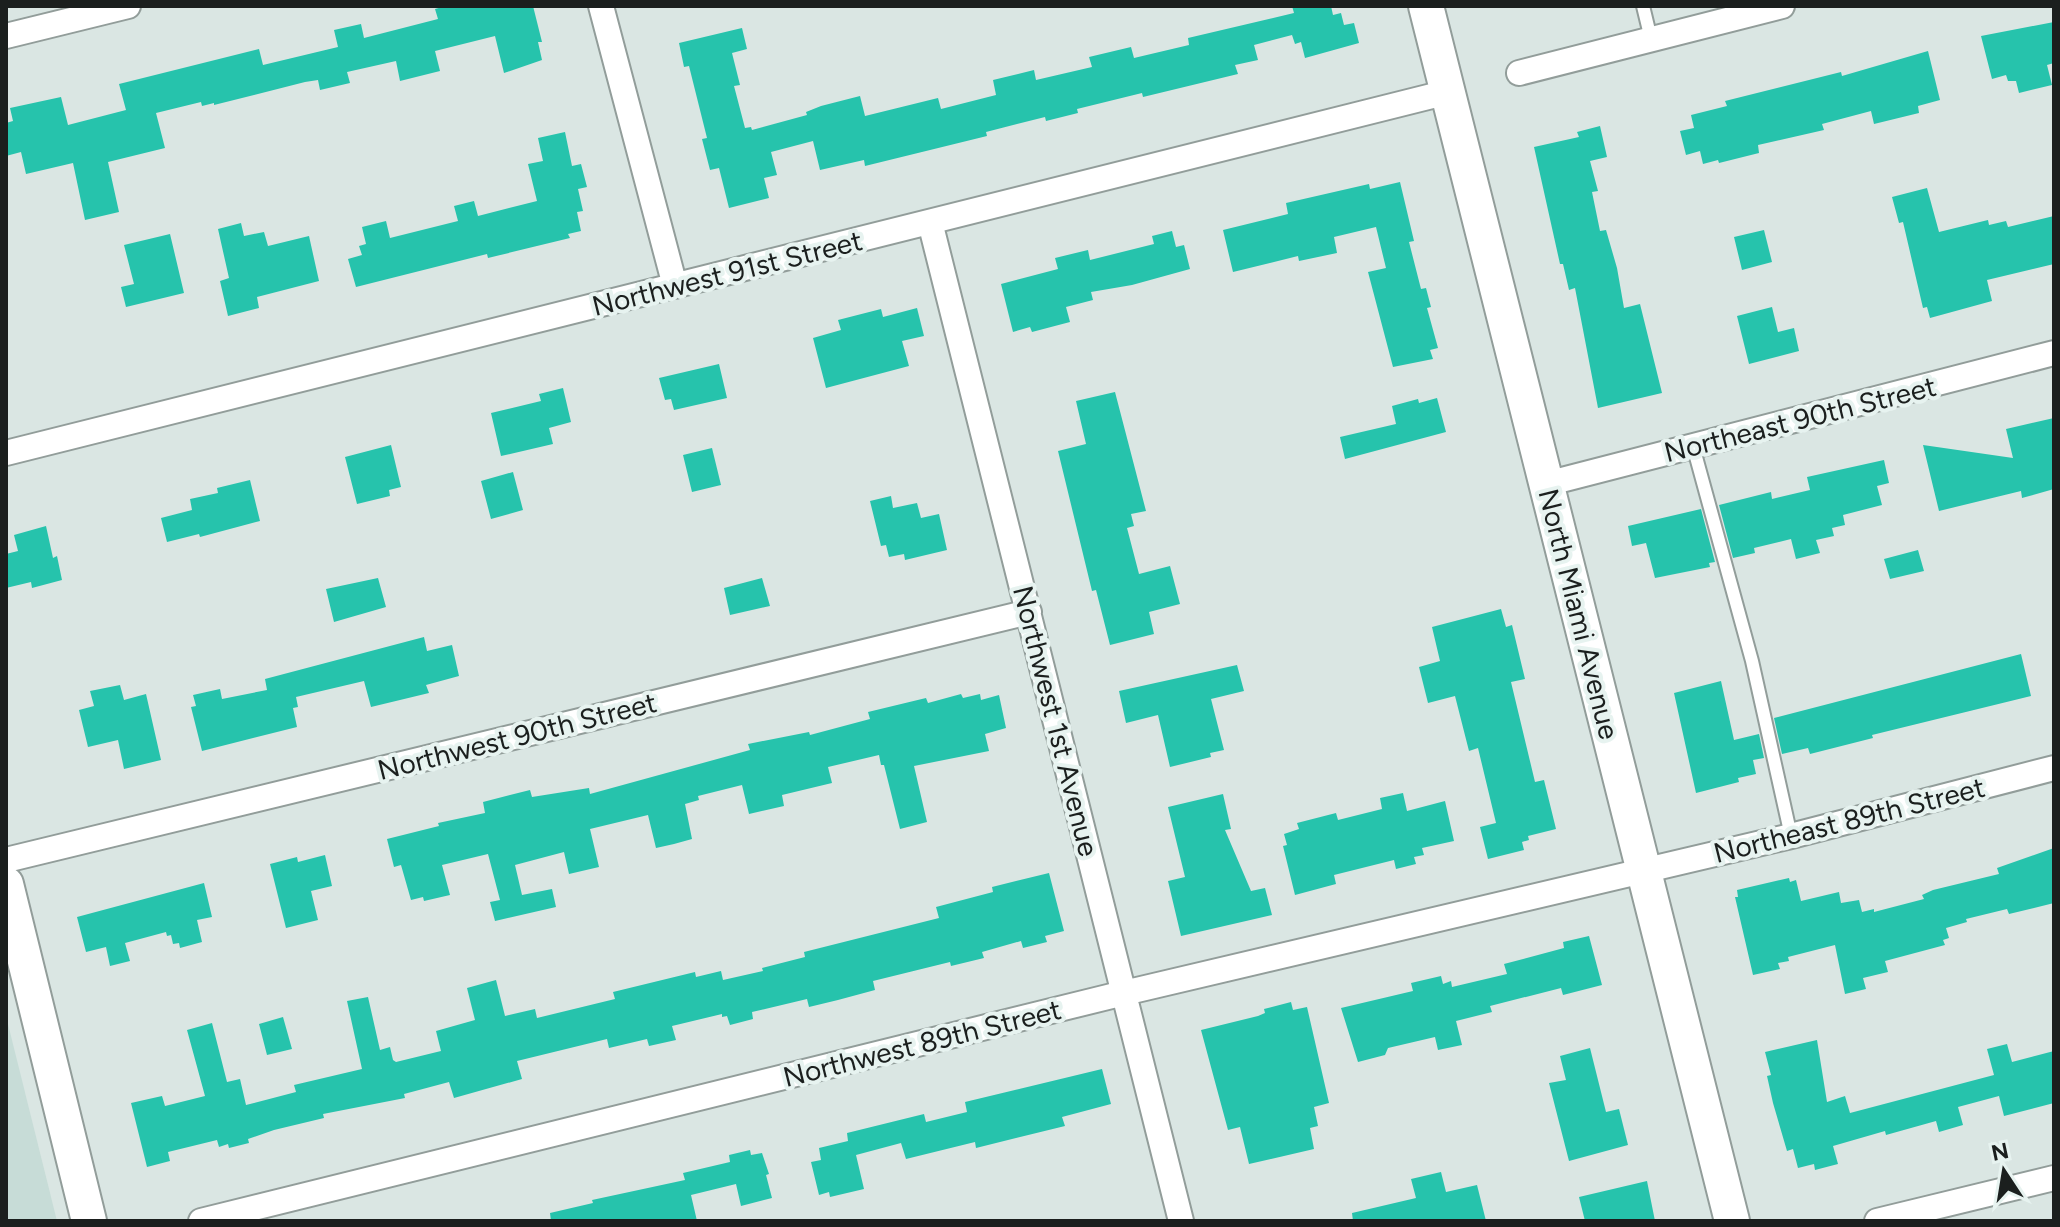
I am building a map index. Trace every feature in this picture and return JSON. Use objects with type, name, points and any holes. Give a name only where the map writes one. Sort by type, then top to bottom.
[{"type":"main road","name":"North Miami Avenue","points":[[1426,6],[1732,1221]]},
{"type":"main road","points":[[6,884],[89,1221]]},
{"type":"street","points":[[6,36],[128,6]]},
{"type":"street","points":[[601,6],[675,286]]},
{"type":"street","points":[[1519,73],[1782,6]]},
{"type":"street","name":"Northwest 91st Street","points":[[6,453],[1448,92]]},
{"type":"street","name":"Northwest 1st Avenue","points":[[930,222],[1181,1221]]},
{"type":"street","name":"Northeast 90th Street","points":[[1546,484],[2054,353]]},
{"type":"street","name":"Northwest 90th Street","points":[[6,860],[1029,612]]},
{"type":"street","name":"Northeast 89th Street","points":[[1643,871],[2054,768]]},
{"type":"street","name":"Northwest 89th Street","points":[[201,1221],[1124,993],[1643,871]]},
{"type":"street","points":[[1877,1221],[2054,1178]]},
{"type":"lane","points":[[1643,6],[1651,39]]},
{"type":"lane","points":[[1693,446],[1752,661],[1791,836]]},
{"type":"shaded area","points":[[6,1016],[57,1221],[6,1221]]},
{"type":"building","points":[[446,6],[533,6],[542,42],[538,42],[542,60],[504,73],[495,36],[435,51],[440,71],[400,81],[396,61],[347,72],[350,83],[320,90],[318,80],[214,105],[202,106],[201,102],[156,113],[165,148],[108,162],[119,212],[85,220],[73,163],[26,174],[21,152],[6,156],[6,123],[13,121],[10,108],[61,97],[68,125],[126,110],[119,84],[259,49],[263,65],[338,47],[334,30],[361,24],[364,38],[438,19],[435,9]]},
{"type":"building","points":[[1292,6],[1331,6],[1333,15],[1341,13],[1344,25],[1354,23],[1359,43],[1305,58],[1301,42],[1295,44],[1292,35],[1254,45],[1258,60],[1235,65],[1238,74],[1077,109],[1078,113],[1046,121],[1045,117],[986,132],[987,136],[865,166],[864,160],[820,170],[813,141],[771,152],[777,175],[764,178],[769,198],[729,208],[719,168],[710,170],[702,139],[707,138],[689,66],[684,67],[679,43],[742,28],[747,49],[732,53],[740,85],[734,86],[745,128],[751,127],[752,130],[860,96],[865,116],[938,98],[941,109],[996,95],[993,80],[1034,70],[1036,80],[1092,67],[1089,57],[1131,47],[1134,58],[1189,45],[1188,38],[1294,13]]},
{"type":"building","points":[[2054,22],[2054,63],[2047,65],[2052,85],[2019,93],[2016,81],[2008,81],[2006,75],[1992,79],[1981,36]]},
{"type":"building","points":[[1928,51],[1940,100],[1918,106],[1919,113],[1874,124],[1871,111],[1822,124],[1824,130],[1758,145],[1759,153],[1719,163],[1718,160],[1703,164],[1700,151],[1686,155],[1680,131],[1694,128],[1691,115],[1727,106],[1725,101],[1841,72],[1842,76]]},
{"type":"building","points":[[1600,126],[1607,157],[1590,161],[1598,191],[1592,192],[1600,231],[1606,230],[1624,308],[1640,304],[1662,393],[1598,408],[1575,288],[1569,290],[1563,264],[1560,264],[1534,147],[1579,137],[1577,132]]},
{"type":"building","points":[[565,132],[572,166],[581,164],[587,187],[578,189],[583,211],[577,212],[581,231],[568,234],[570,238],[488,258],[487,254],[356,287],[348,259],[362,255],[359,246],[366,244],[362,227],[386,221],[390,238],[458,221],[454,206],[474,201],[478,216],[537,201],[528,164],[543,161],[538,138]]},
{"type":"building","points":[[1400,182],[1414,241],[1409,242],[1421,289],[1426,288],[1431,307],[1427,308],[1438,348],[1430,350],[1433,359],[1393,367],[1368,272],[1386,268],[1376,227],[1334,237],[1337,253],[1299,261],[1298,256],[1233,272],[1223,230],[1288,214],[1286,203],[1369,184],[1370,189]]},
{"type":"building","points":[[1927,188],[1939,232],[1988,220],[1989,225],[2006,221],[2008,227],[2054,216],[2054,264],[1987,280],[1992,301],[1930,318],[1927,307],[1923,308],[1903,222],[1899,223],[1892,197]]},
{"type":"building","points":[[241,223],[244,236],[264,232],[268,246],[309,236],[319,281],[257,297],[259,308],[228,316],[220,281],[229,278],[218,229]]},
{"type":"building","points":[[1764,230],[1772,262],[1742,270],[1734,237]]},
{"type":"building","points":[[1172,231],[1176,247],[1184,245],[1190,269],[1132,285],[1091,292],[1093,300],[1066,307],[1070,322],[1032,332],[1030,327],[1013,332],[1001,284],[1058,269],[1055,258],[1088,250],[1090,260],[1154,244],[1152,236]]},
{"type":"building","points":[[170,234],[184,293],[126,307],[121,287],[134,284],[124,245]]},
{"type":"building","points":[[1772,307],[1778,332],[1794,328],[1799,351],[1749,364],[1737,316]]},
{"type":"building","points":[[917,308],[924,336],[902,341],[909,366],[826,388],[813,338],[841,330],[838,320],[881,309],[883,317]]},
{"type":"building","points":[[719,364],[727,398],[674,410],[671,399],[665,400],[659,378]]},
{"type":"building","points":[[563,388],[571,422],[549,428],[553,444],[501,456],[491,413],[541,401],[539,394]]},
{"type":"building","points":[[1115,392],[1146,511],[1131,514],[1134,526],[1127,528],[1139,574],[1170,566],[1180,604],[1149,612],[1154,634],[1110,645],[1096,590],[1092,591],[1058,451],[1086,444],[1076,401]]},
{"type":"building","points":[[1437,398],[1446,432],[1345,459],[1340,437],[1396,424],[1392,406]]},
{"type":"building","points":[[2054,418],[2054,489],[2022,498],[2021,491],[1939,511],[1923,445],[2013,458],[2006,429]]},
{"type":"building","points":[[391,445],[401,487],[389,490],[390,496],[357,504],[345,457]]},
{"type":"building","points":[[712,448],[721,485],[692,492],[683,455]]},
{"type":"building","points":[[1884,460],[1889,483],[1877,486],[1882,505],[1843,515],[1845,525],[1832,528],[1834,536],[1816,540],[1820,553],[1796,559],[1791,539],[1754,548],[1755,553],[1733,558],[1719,505],[1771,492],[1772,499],[1810,490],[1807,477]]},
{"type":"building","points":[[513,472],[523,510],[491,519],[481,481]]},
{"type":"building","points":[[250,480],[260,521],[167,542],[161,518],[192,510],[190,499],[218,493],[217,488]]},
{"type":"building","points":[[891,496],[893,508],[917,503],[921,518],[939,514],[947,550],[905,560],[904,554],[889,557],[886,545],[881,546],[870,501]]},
{"type":"building","points":[[1701,509],[1715,562],[1709,563],[1710,567],[1655,578],[1646,543],[1632,546],[1628,526]]},
{"type":"building","points":[[46,526],[62,580],[32,588],[31,582],[6,588],[6,554],[18,551],[14,535]]},
{"type":"building","points":[[1918,550],[1924,571],[1890,579],[1884,559]]},
{"type":"building","points":[[378,578],[386,607],[334,622],[326,589]]},
{"type":"building","points":[[762,578],[770,606],[730,615],[724,588]]},
{"type":"building","points":[[1501,609],[1506,627],[1512,625],[1525,679],[1511,682],[1535,782],[1544,780],[1556,829],[1528,836],[1529,840],[1522,842],[1524,850],[1488,859],[1480,827],[1496,823],[1478,748],[1469,751],[1455,696],[1428,703],[1419,667],[1440,661],[1432,627]]},
{"type":"building","points":[[424,637],[427,651],[452,645],[459,676],[426,685],[429,693],[371,707],[364,681],[296,697],[298,707],[293,708],[297,727],[202,751],[191,707],[196,706],[193,695],[220,689],[222,699],[267,690],[265,679]]},
{"type":"building","points":[[2021,654],[2031,696],[1872,735],[1873,738],[1810,754],[1808,748],[1782,754],[1774,718]]},
{"type":"building","points":[[1237,665],[1244,691],[1211,699],[1224,750],[1210,753],[1211,757],[1170,767],[1158,715],[1126,723],[1119,691]]},
{"type":"building","points":[[1721,681],[1734,740],[1759,734],[1764,758],[1753,760],[1756,774],[1738,778],[1739,782],[1696,793],[1674,693]]},
{"type":"building","points":[[120,685],[124,700],[146,694],[161,760],[124,769],[118,740],[88,747],[79,710],[94,706],[90,691]]},
{"type":"building","points":[[961,694],[963,698],[980,694],[981,700],[999,695],[1006,728],[985,734],[989,751],[914,766],[927,822],[900,829],[879,755],[828,767],[832,783],[782,795],[784,806],[749,814],[742,785],[698,796],[699,800],[685,804],[692,839],[656,848],[648,815],[590,829],[599,867],[569,874],[564,852],[515,865],[522,895],[552,889],[556,907],[495,921],[490,902],[500,900],[488,854],[442,865],[450,895],[424,901],[423,897],[411,900],[401,865],[394,867],[387,839],[485,813],[483,802],[530,790],[532,797],[589,788],[590,794],[750,750],[748,744],[809,732],[810,735],[870,719],[868,712],[926,698],[928,703]]},
{"type":"building","points":[[1403,793],[1407,811],[1445,801],[1454,841],[1422,848],[1424,855],[1414,857],[1416,864],[1396,869],[1394,860],[1334,875],[1336,884],[1295,895],[1283,846],[1287,845],[1284,834],[1299,829],[1297,823],[1336,813],[1338,820],[1382,809],[1380,798]]},
{"type":"building","points":[[1223,794],[1231,829],[1225,830],[1251,891],[1265,888],[1272,915],[1181,936],[1168,881],[1185,877],[1168,807]]},
{"type":"building","points":[[2054,848],[2054,903],[2009,914],[2007,909],[1966,919],[1967,922],[1946,928],[1949,938],[1943,940],[1945,945],[1885,961],[1888,972],[1863,978],[1866,989],[1845,994],[1835,945],[1788,957],[1789,961],[1778,963],[1780,969],[1753,975],[1735,897],[1738,897],[1737,890],[1789,878],[1790,882],[1796,880],[1801,901],[1839,892],[1841,903],[1859,900],[1862,912],[1874,909],[1874,912],[1924,899],[1922,895],[1933,890],[1999,874],[1997,868]]},
{"type":"building","points":[[325,855],[332,886],[311,891],[318,920],[286,928],[270,864],[297,857],[298,862]]},
{"type":"building","points":[[1049,873],[1064,931],[1045,936],[1047,942],[1023,948],[1021,941],[982,952],[984,958],[951,966],[950,962],[873,981],[875,990],[809,1007],[807,999],[752,1012],[753,1019],[730,1025],[727,1016],[722,1017],[722,1014],[672,1026],[676,1040],[649,1046],[647,1039],[609,1048],[607,1039],[517,1061],[522,1079],[454,1098],[449,1082],[404,1094],[405,1098],[323,1114],[324,1118],[274,1130],[248,1139],[249,1143],[229,1148],[228,1144],[219,1147],[217,1140],[168,1152],[170,1161],[147,1167],[131,1103],[162,1096],[165,1106],[205,1096],[187,1030],[212,1023],[227,1082],[240,1079],[246,1105],[296,1092],[294,1085],[362,1069],[347,1001],[368,997],[380,1050],[390,1047],[396,1062],[441,1051],[436,1031],[475,1020],[467,988],[496,980],[505,1016],[535,1009],[537,1018],[615,999],[613,992],[695,972],[696,977],[721,971],[723,980],[763,971],[762,968],[805,957],[804,952],[939,918],[936,907],[993,892],[992,887]]},
{"type":"building","points":[[204,883],[212,917],[197,920],[202,942],[180,948],[179,943],[173,944],[171,935],[167,936],[166,932],[125,943],[130,961],[110,966],[106,947],[86,952],[77,917]]},
{"type":"building","points":[[1589,936],[1602,985],[1563,995],[1561,988],[1490,1006],[1492,1012],[1456,1021],[1462,1045],[1438,1050],[1435,1037],[1388,1048],[1385,1055],[1358,1062],[1341,1008],[1413,991],[1411,983],[1441,976],[1443,984],[1451,981],[1452,987],[1507,974],[1504,964],[1564,948],[1563,942]]},
{"type":"building","points":[[1291,1002],[1293,1010],[1307,1007],[1329,1103],[1314,1107],[1318,1126],[1310,1128],[1314,1149],[1249,1164],[1240,1127],[1228,1130],[1201,1030],[1258,1016],[1265,1013],[1264,1009]]},
{"type":"building","points":[[283,1017],[292,1049],[267,1055],[259,1024]]},
{"type":"building","points":[[1817,1040],[1827,1102],[1845,1096],[1850,1113],[1994,1075],[1987,1049],[2007,1044],[2012,1062],[2054,1051],[2054,1103],[2004,1116],[1999,1096],[1958,1107],[1963,1125],[1939,1132],[1936,1121],[1886,1135],[1885,1131],[1833,1146],[1838,1164],[1815,1170],[1814,1164],[1798,1168],[1793,1149],[1787,1151],[1773,1103],[1765,1052]]},
{"type":"building","points":[[1590,1048],[1606,1112],[1619,1109],[1628,1145],[1569,1161],[1549,1083],[1566,1080],[1560,1056]]},
{"type":"building","points":[[1102,1069],[1111,1104],[1062,1117],[1065,1126],[976,1148],[975,1142],[906,1159],[901,1143],[856,1155],[864,1189],[830,1197],[829,1192],[819,1195],[811,1162],[821,1160],[819,1148],[848,1141],[847,1133],[924,1114],[926,1122],[967,1112],[965,1102]]},
{"type":"building","points":[[750,1150],[751,1155],[762,1153],[772,1198],[741,1206],[736,1184],[691,1195],[697,1221],[551,1221],[550,1213],[593,1203],[592,1200],[685,1180],[683,1173],[730,1162],[729,1155]]},
{"type":"building","points":[[1441,1172],[1446,1192],[1477,1185],[1486,1221],[1353,1221],[1352,1213],[1416,1198],[1411,1179]]},
{"type":"building","points":[[1647,1181],[1655,1221],[1585,1221],[1579,1197]]}]
